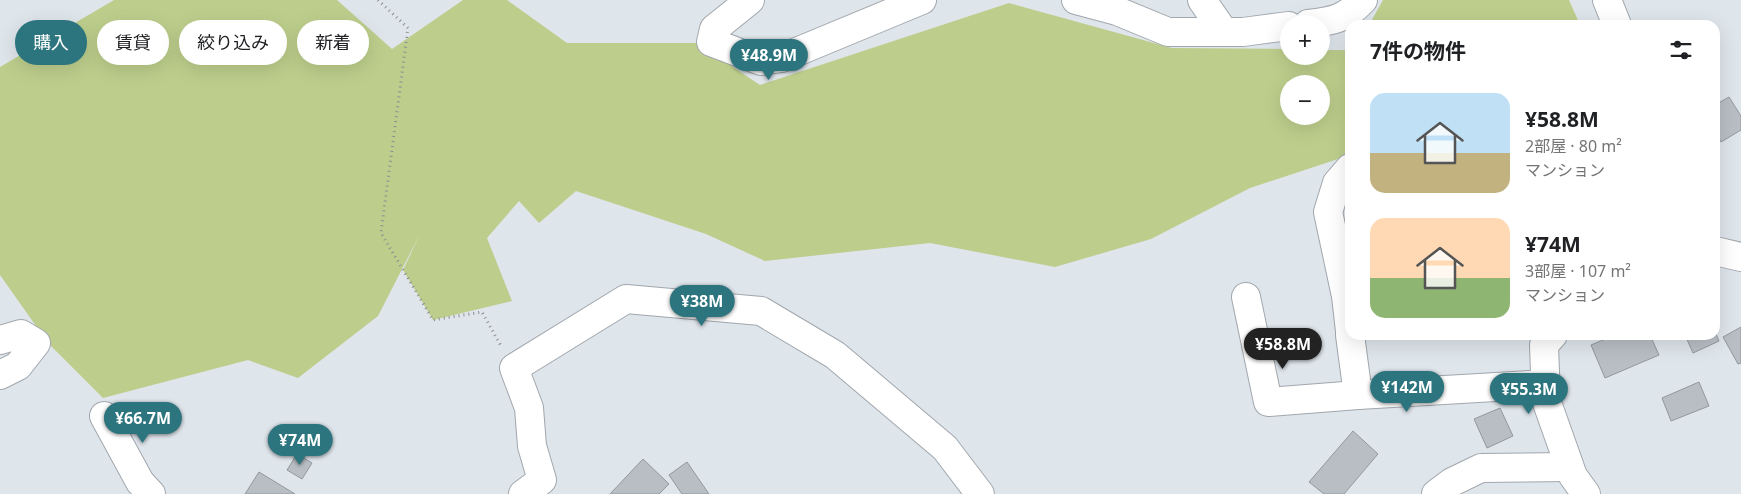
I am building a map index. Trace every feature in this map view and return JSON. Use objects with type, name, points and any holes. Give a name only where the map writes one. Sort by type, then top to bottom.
[{"type":"street","points":[[750,0],[714,29],[711,42],[760,61],[782,58],[922,0]]},
{"type":"street","points":[[1076,0],[1117,11],[1168,32],[1244,32],[1280,27]]},
{"type":"street","points":[[1202,0],[1224,32]]},
{"type":"street","points":[[1330,21],[1354,9],[1363,0]]},
{"type":"street","points":[[1607,0],[1615,20]]},
{"type":"street","points":[[1345,174],[1337,183],[1328,212],[1345,291]]},
{"type":"street","points":[[1720,252],[1741,257]]},
{"type":"street","points":[[1246,296],[1268,402],[1546,384]]},
{"type":"street","points":[[523,494],[542,480],[532,446],[529,408],[514,368],[626,300],[761,311],[835,355],[945,448],[980,494]]},
{"type":"street","points":[[0,340],[21,334],[36,343],[18,366],[0,375]]},
{"type":"street","points":[[1351,340],[1358,395]]},
{"type":"street","points":[[1548,340],[1544,345],[1546,400],[1573,476],[1586,494]]},
{"type":"street","points":[[104,416],[140,482],[151,494]]},
{"type":"street","points":[[1436,494],[1452,482],[1481,468],[1570,467]]},
{"type":"path","points":[[378,0],[408,28],[381,233],[433,320],[482,312],[514,368]]},
{"type":"green space","points":[[114,0],[337,0],[359,20],[297,20],[297,65],[369,65],[369,29],[392,49],[463,0],[507,0],[567,43],[697,43],[760,85],[1009,3],[1172,48],[1280,49],[1280,65],[1330,65],[1330,50],[1345,50],[1345,157],[1250,188],[1151,239],[1055,267],[930,243],[765,261],[706,234],[576,191],[539,223],[519,201],[487,238],[512,301],[433,320],[403,270],[420,234],[378,316],[298,378],[248,360],[103,398],[48,343],[0,275],[0,67],[15,58],[15,65],[87,65],[87,20],[80,20]]},
{"type":"green space","points":[[1383,0],[1569,0],[1578,20],[1372,20]]},
{"type":"building","points":[[1729,97],[1741,116],[1741,130],[1721,142],[1720,140],[1720,102]]},
{"type":"building","points":[[1741,327],[1741,363],[1738,364],[1723,337]]},
{"type":"building","points":[[1603,340],[1652,340],[1659,355],[1605,378],[1591,345]]},
{"type":"building","points":[[1687,340],[1719,340],[1719,341],[1693,353]]},
{"type":"building","points":[[1699,382],[1709,406],[1671,421],[1662,398]]},
{"type":"building","points":[[1500,408],[1513,436],[1487,448],[1474,419]]},
{"type":"building","points":[[1353,431],[1378,454],[1344,494],[1324,494],[1309,482]]},
{"type":"building","points":[[297,454],[312,463],[302,479],[287,470]]},
{"type":"building","points":[[643,459],[669,484],[659,494],[610,494]]},
{"type":"building","points":[[687,462],[709,494],[682,494],[669,475]]},
{"type":"building","points":[[259,472],[295,494],[245,494]]}]
